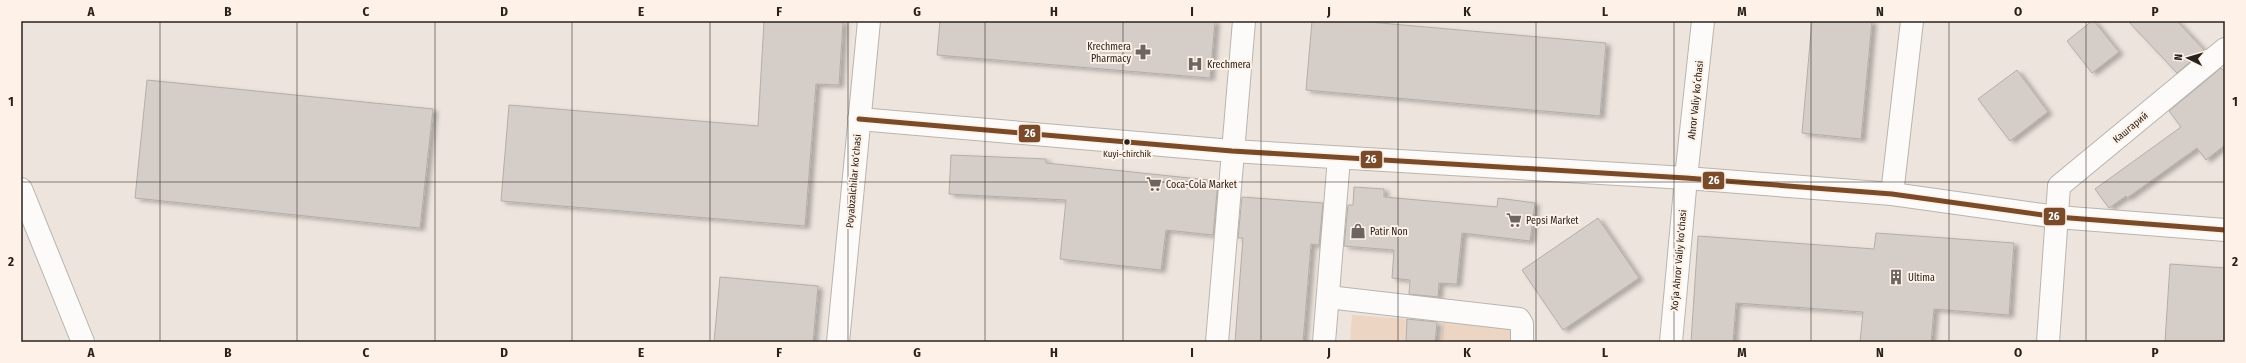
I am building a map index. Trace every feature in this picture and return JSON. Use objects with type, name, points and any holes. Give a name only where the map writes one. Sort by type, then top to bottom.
[{"type":"street","name":"Poyabzalchilar ko‘chasi","points":[[838,342],[869,21]]},
{"type":"street","points":[[1217,342],[1244,21]]},
{"type":"street","name":"Ahror Valiy koʻchasi","points":[[1686,178],[1703,21]]},
{"type":"street","points":[[1892,194],[1912,21]]},
{"type":"street","name":"Кашгарий","points":[[2048,342],[2059,186],[2225,49]]},
{"type":"street","points":[[859,120],[1232,151],[1686,178],[1892,194],[2057,217],[2225,230]]},
{"type":"street","points":[[1324,342],[1340,158]]},
{"type":"street","name":"Xo‘ja Ahror Valiy ko‘chasi","points":[[1671,342],[1686,178]]},
{"type":"street","points":[[21,189],[83,342]]},
{"type":"street","points":[[1328,297],[1519,319],[1522,324],[1522,342]]},
{"type":"shaded area","points":[[1352,315],[1407,319],[1406,342],[1350,342]]},
{"type":"shaded area","points":[[1443,321],[1516,326],[1514,342],[1441,342]]},
{"type":"building","points":[[764,21],[843,21],[839,85],[816,84],[805,226],[501,201],[509,105],[758,126]]},
{"type":"building","points":[[940,21],[1215,21],[1210,78],[937,55]]},
{"type":"building","points":[[1312,21],[1358,21],[1606,43],[1600,116],[1306,90]]},
{"type":"building","points":[[1812,21],[1872,21],[1861,139],[1802,133]]},
{"type":"building","points":[[2094,21],[2119,52],[2092,73],[2067,41]]},
{"type":"building","points":[[2128,21],[2177,21],[2204,50],[2177,73]]},
{"type":"building","points":[[2221,68],[2225,72],[2225,145],[2206,160],[2197,148],[2127,198],[2126,196],[2109,208],[2095,189],[2181,127],[2169,111]]},
{"type":"building","points":[[2017,70],[2048,112],[2010,141],[1978,99]]},
{"type":"building","points":[[147,80],[433,109],[420,228],[135,198]]},
{"type":"building","points":[[951,155],[1046,159],[1046,163],[1218,181],[1213,235],[1166,230],[1161,270],[1060,259],[1066,200],[949,194]]},
{"type":"building","points":[[1354,187],[1384,189],[1384,197],[1497,207],[1498,198],[1535,203],[1530,241],[1462,233],[1457,284],[1439,283],[1438,297],[1409,294],[1410,280],[1392,278],[1394,250],[1344,246],[1348,205],[1353,205]]},
{"type":"building","points":[[1242,197],[1323,203],[1319,245],[1311,244],[1303,342],[1235,342],[1243,238],[1238,238]]},
{"type":"building","points":[[1598,218],[1639,278],[1563,330],[1522,270]]},
{"type":"building","name":"Ultima","points":[[1876,233],[2014,243],[2009,315],[1934,309],[1931,342],[1860,342],[1863,312],[1736,303],[1733,342],[1691,342],[1698,236],[1874,249]]},
{"type":"building","points":[[2170,264],[2225,268],[2225,342],[2165,342]]},
{"type":"building","points":[[720,277],[818,286],[813,342],[714,342]]},
{"type":"building","points":[[1407,319],[1437,322],[1435,342],[1406,342]]},
{"type":"transit line","name":"26","points":[[859,119],[1232,151],[1686,178],[1892,194],[2057,217],[2225,230]]},
{"type":"place","name":"Krechmera Pharmacy","points":[[1143,52]]},
{"type":"place","name":"Krechmera","points":[[1195,64]]},
{"type":"place","name":"Kuyi-chirchik","points":[[1127,142]]},
{"type":"place","name":"Coca-Cola Market","points":[[1154,184]]},
{"type":"place","name":"Pepsi Market","points":[[1514,220]]},
{"type":"place","name":"Patir Non","points":[[1358,231]]},
{"type":"place","name":"Ultima","points":[[1896,277]]}]
